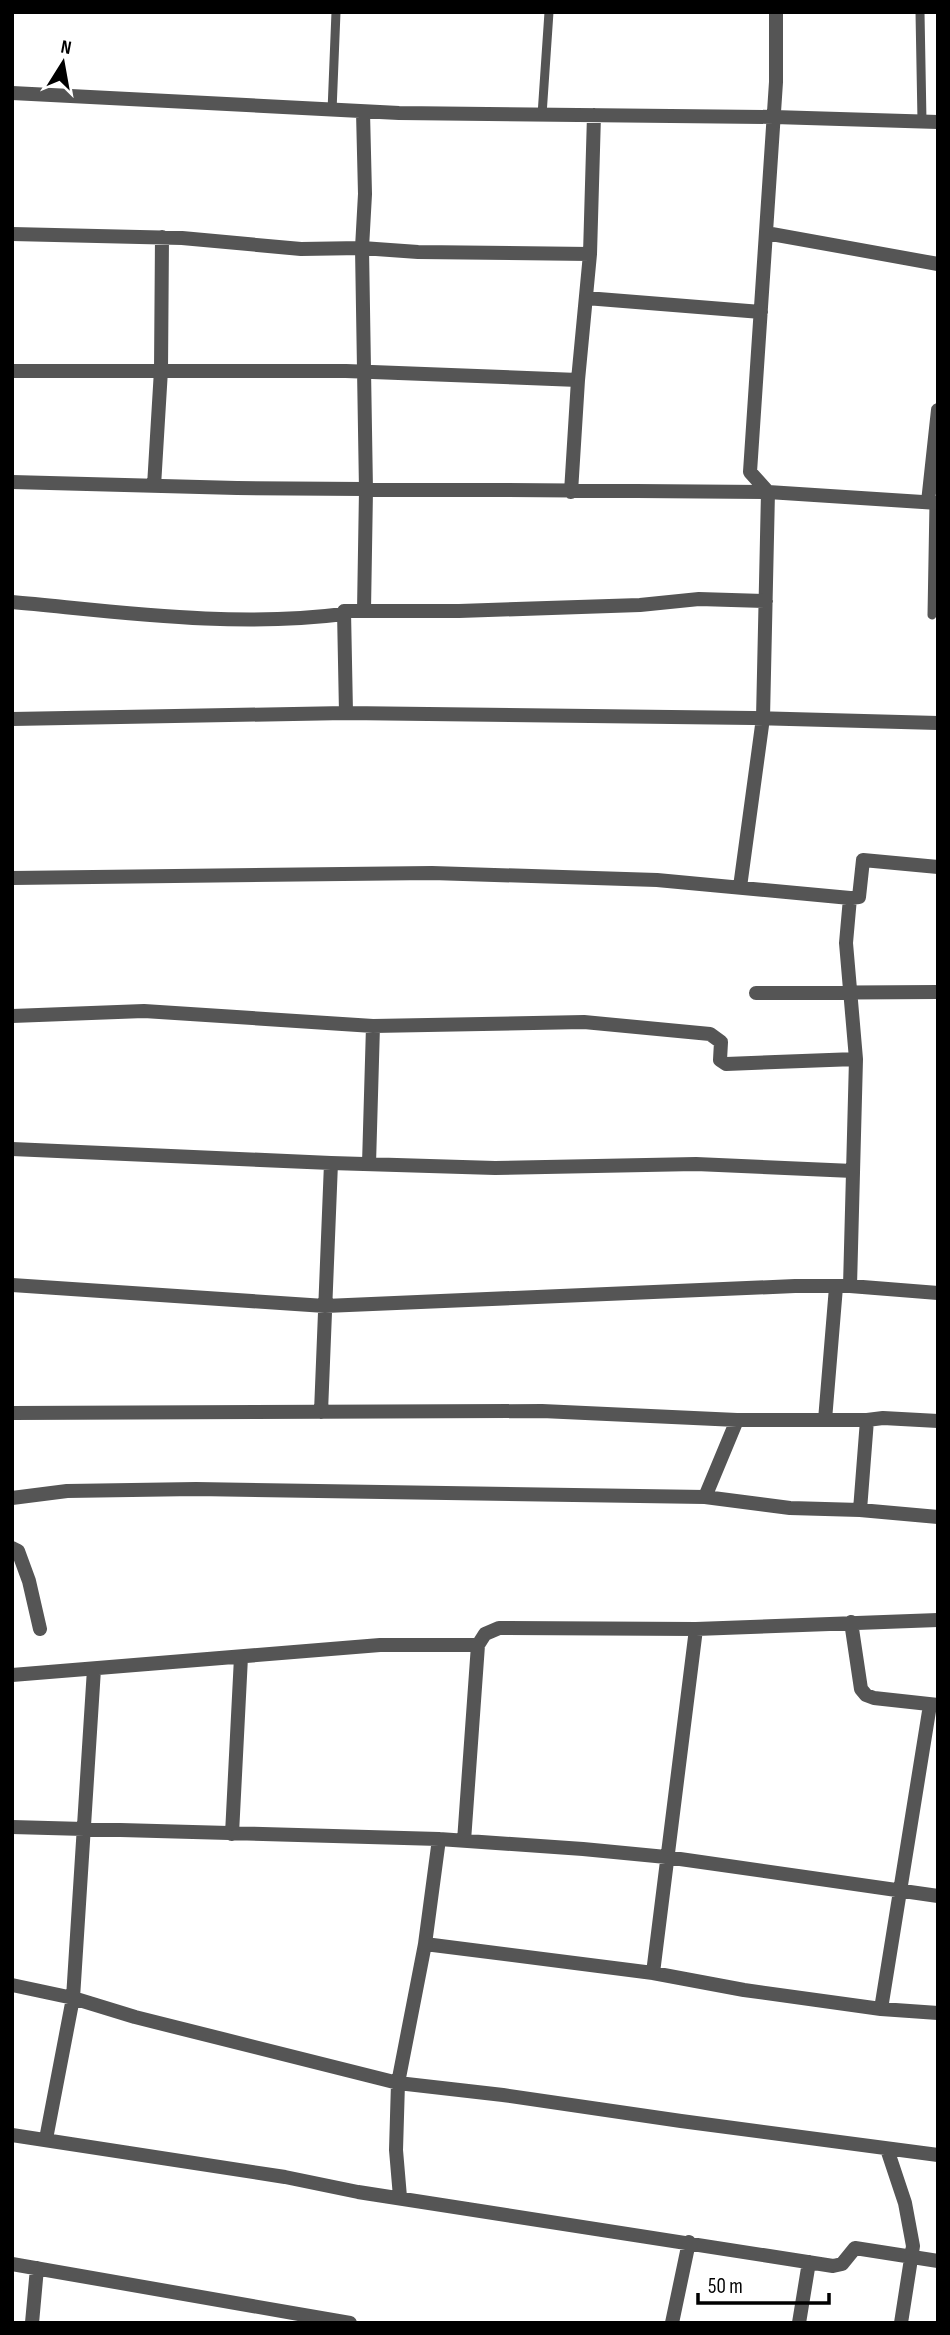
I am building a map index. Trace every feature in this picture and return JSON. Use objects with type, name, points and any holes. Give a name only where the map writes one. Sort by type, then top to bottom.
[{"type":"street","points":[[740,887],[763,718],[768,492],[750,472],[774,117],[776,12]]},
{"type":"street","points":[[12,93],[363,112],[774,117],[938,122]]},
{"type":"street","points":[[363,112],[366,490],[363,611]]},
{"type":"street","points":[[571,492],[590,254],[594,115]]},
{"type":"street","points":[[766,233],[938,264]]},
{"type":"street","points":[[12,234],[162,237],[301,250],[362,248],[418,252],[590,254]]},
{"type":"street","points":[[154,486],[161,370],[162,237]]},
{"type":"street","points":[[586,298],[761,312]]},
{"type":"street","points":[[12,371],[365,372],[578,380]]},
{"type":"street","points":[[12,482],[366,490],[768,492],[933,503],[938,410]]},
{"type":"street","points":[[12,602],[164,616],[300,620],[344,614],[344,611],[459,611],[640,605],[699,598],[766,601]]},
{"type":"street","points":[[344,614],[346,713]]},
{"type":"street","points":[[12,719],[346,713],[938,723]]},
{"type":"street","points":[[12,878],[411,873],[657,880],[850,898],[859,897],[863,860],[938,867]]},
{"type":"street","points":[[825,1420],[843,1287],[853,1171],[856,1059],[846,943],[850,898]]},
{"type":"street","points":[[756,993],[938,992]]},
{"type":"street","points":[[12,1016],[144,1011],[373,1026],[584,1022],[710,1034],[721,1042],[720,1060],[726,1064],[856,1059]]},
{"type":"street","points":[[369,1164],[373,1026]]},
{"type":"street","points":[[12,1149],[495,1168],[696,1164],[853,1171]]},
{"type":"street","points":[[321,1412],[331,1163]]},
{"type":"street","points":[[12,1285],[326,1306],[795,1286],[938,1293]]},
{"type":"street","points":[[12,1413],[542,1411],[737,1420],[883,1418],[938,1421]]},
{"type":"street","points":[[705,1497],[737,1420]]},
{"type":"street","points":[[860,1510],[867,1420]]},
{"type":"street","points":[[12,1498],[67,1491],[196,1489],[705,1497],[790,1508],[860,1510],[938,1517]]},
{"type":"street","points":[[12,1548],[18,1551],[29,1581],[40,1629]]},
{"type":"street","points":[[464,1841],[478,1645],[485,1634],[499,1628],[696,1629],[938,1620]]},
{"type":"street","points":[[851,1622],[861,1689],[866,1695],[934,1705],[899,1892],[881,2009]]},
{"type":"street","points":[[653,1973],[696,1629]]},
{"type":"street","points":[[12,1675],[380,1645],[478,1645]]},
{"type":"street","points":[[232,1834],[241,1657]]},
{"type":"street","points":[[46,2139],[73,1998],[94,1669]]},
{"type":"street","points":[[12,1827],[439,1839],[666,1857],[938,1896]]},
{"type":"street","points":[[400,2197],[396,2150],[398,2083],[425,1944],[439,1839]]},
{"type":"street","points":[[425,1944],[653,1973],[744,1990],[881,2009],[938,2013]]},
{"type":"street","points":[[12,1984],[398,2083],[938,2155]]},
{"type":"street","points":[[12,2135],[833,2266],[842,2264],[855,2248],[938,2261]]},
{"type":"street","points":[[887,2149],[905,2203],[914,2246],[901,2323]]},
{"type":"street","points":[[672,2323],[689,2242]]},
{"type":"street","points":[[799,2323],[809,2262]]},
{"type":"street","points":[[12,2264],[274,2317],[350,2323]]},
{"type":"street","points":[[32,2323],[37,2268]]},
{"type":"lane","points":[[332,111],[336,12]]},
{"type":"lane","points":[[542,115],[550,12]]},
{"type":"lane","points":[[920,12],[922,121]]},
{"type":"lane","points":[[932,615],[933,503]]}]
